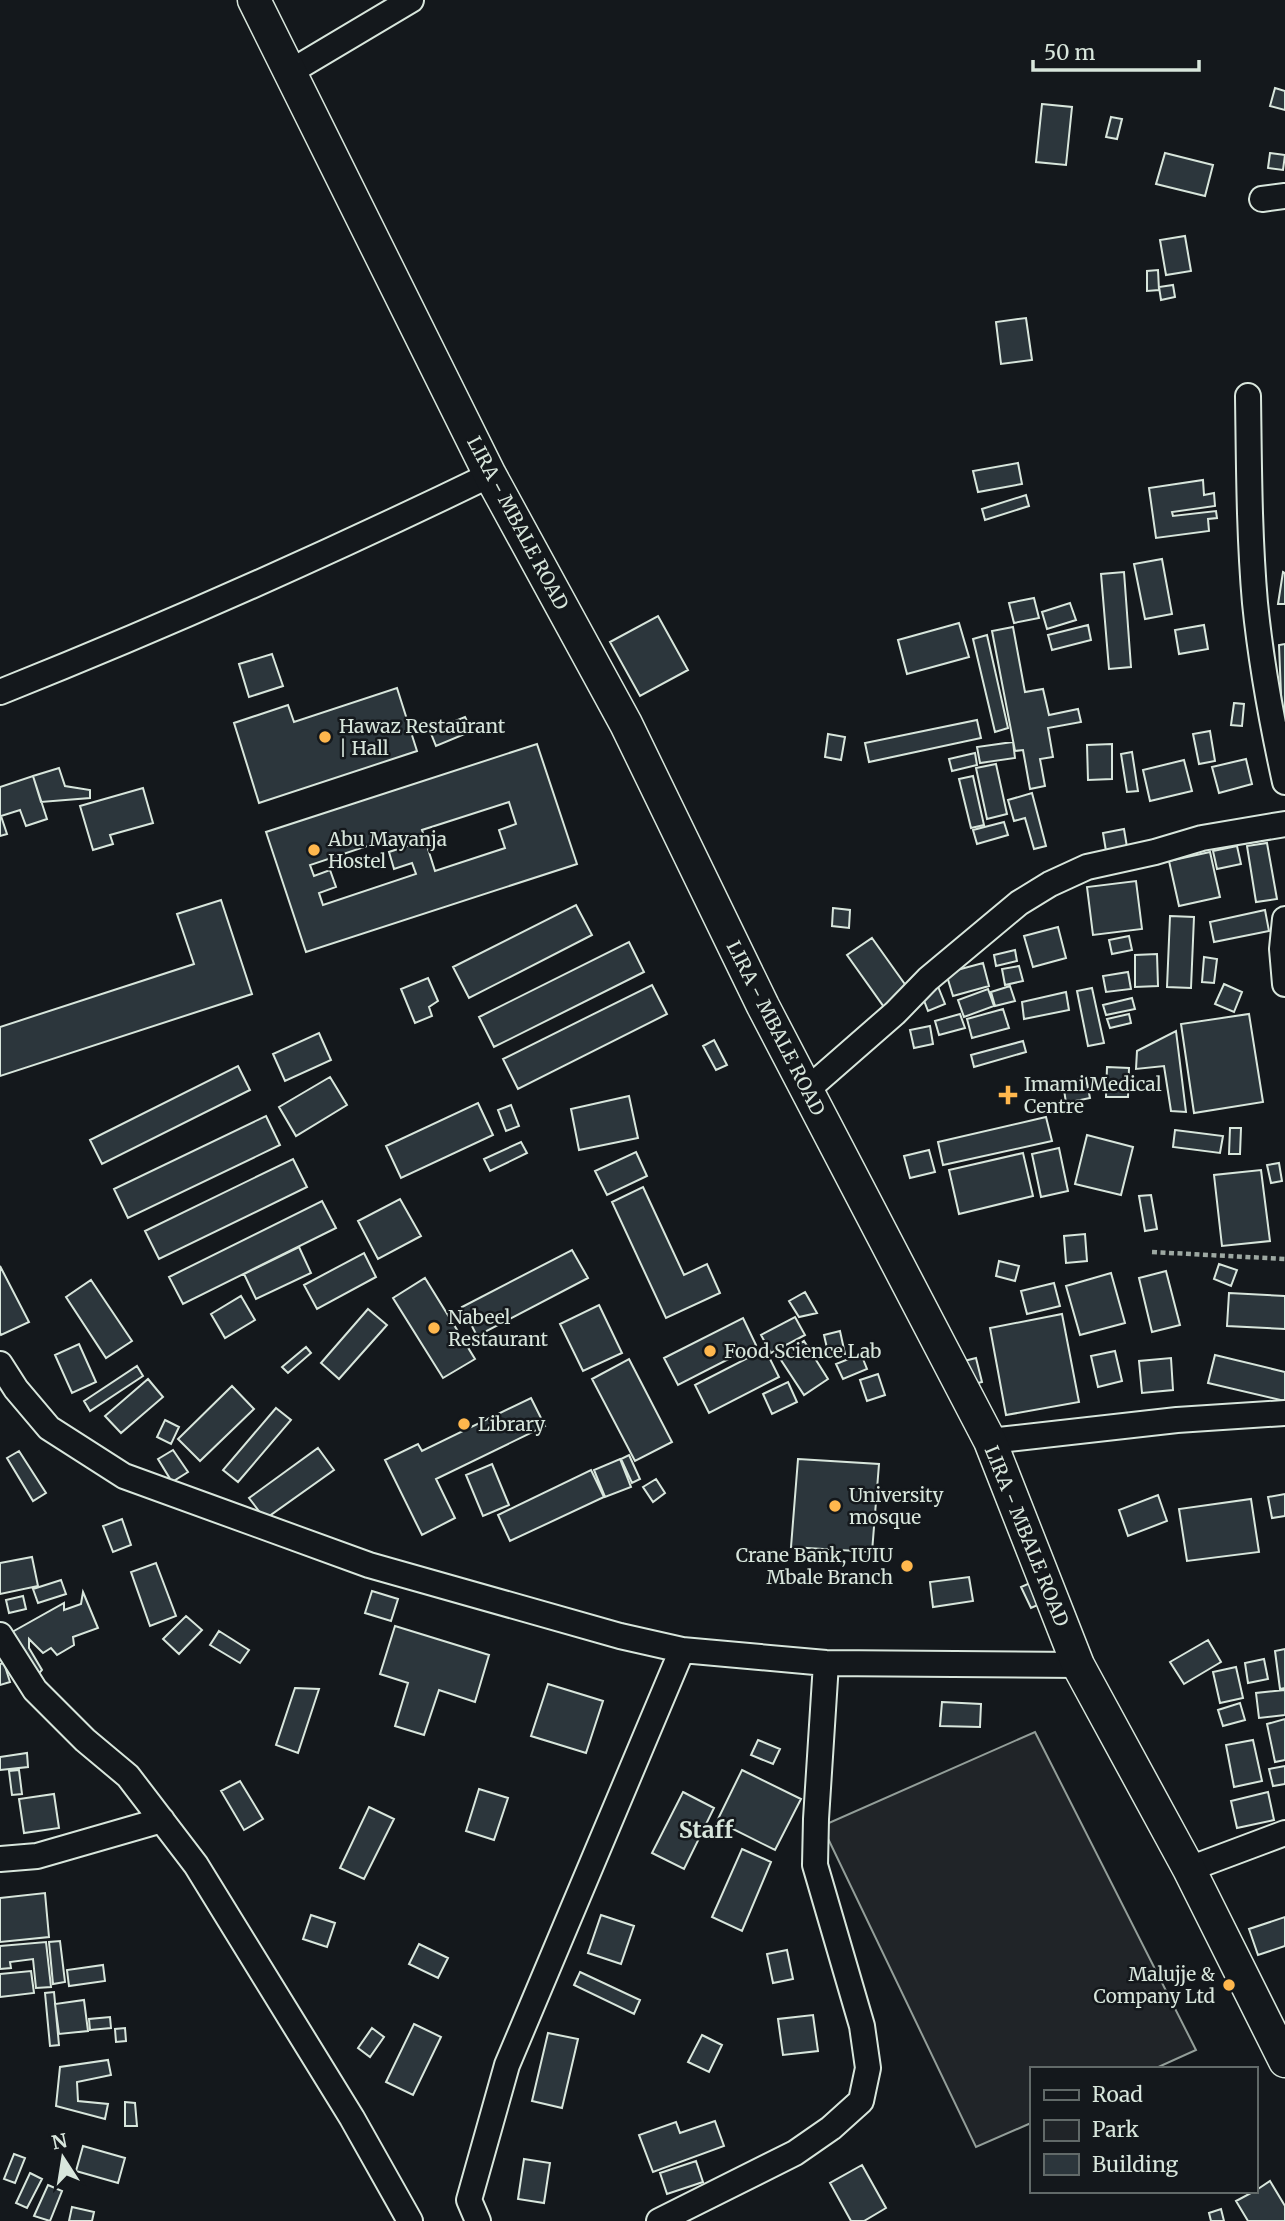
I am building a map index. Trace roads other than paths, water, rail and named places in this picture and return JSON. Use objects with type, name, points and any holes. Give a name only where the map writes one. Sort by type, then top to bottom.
[{"type":"main road","name":"LIRA - MBALE ROAD","points":[[254,0],[490,475],[626,724],[764,1006],[990,1441],[1078,1665],[1189,1869],[1285,2061]]},
{"type":"street","points":[[290,72],[411,0]]},
{"type":"street","points":[[1248,396],[1249,490],[1255,604],[1266,685],[1285,782]]},
{"type":"street","points":[[0,692],[125,642],[490,475]]},
{"type":"street","points":[[808,1089],[869,1037],[928,979],[1019,903],[1050,884],[1087,867],[1202,838],[1285,824]]},
{"type":"street","points":[[1285,919],[1282,949],[1285,984]]},
{"type":"street","points":[[0,1364],[16,1390],[49,1429],[124,1476],[369,1565],[620,1636],[682,1650],[826,1663],[1078,1665]]},
{"type":"street","points":[[990,1441],[1177,1420],[1285,1413]]},
{"type":"street","points":[[0,1635],[35,1690],[85,1740],[128,1776],[202,1874],[352,2118],[411,2221]]},
{"type":"street","points":[[478,2221],[469,2200],[507,2065],[682,1650]]},
{"type":"street","points":[[659,2221],[795,2153],[831,2128],[861,2101],[868,2068],[862,2026],[815,1865],[816,1808],[826,1663]]},
{"type":"street","points":[[0,1859],[37,1856],[162,1820]]},
{"type":"street","points":[[1189,1869],[1285,1833]]},
{"type":"place","name":"Hawaz Restaurant | Hall","points":[[325,737]]},
{"type":"place","name":"Abu Mayanja Hostel","points":[[314,850]]},
{"type":"place","name":"Imami Medical Centre","points":[[1008,1095]]},
{"type":"place","name":"Nabeel Restaurant","points":[[434,1328]]},
{"type":"place","name":"Food Science Lab","points":[[710,1351]]},
{"type":"place","name":"Library","points":[[464,1424]]},
{"type":"place","name":"University mosque","points":[[835,1506]]},
{"type":"place","name":"Crane Bank, IUIU Mbale Branch","points":[[907,1566]]},
{"type":"place","name":"Malujje & Company Ltd","points":[[1229,1985]]},
{"type":"district","name":"Staff","points":[[706,1830]]}]
